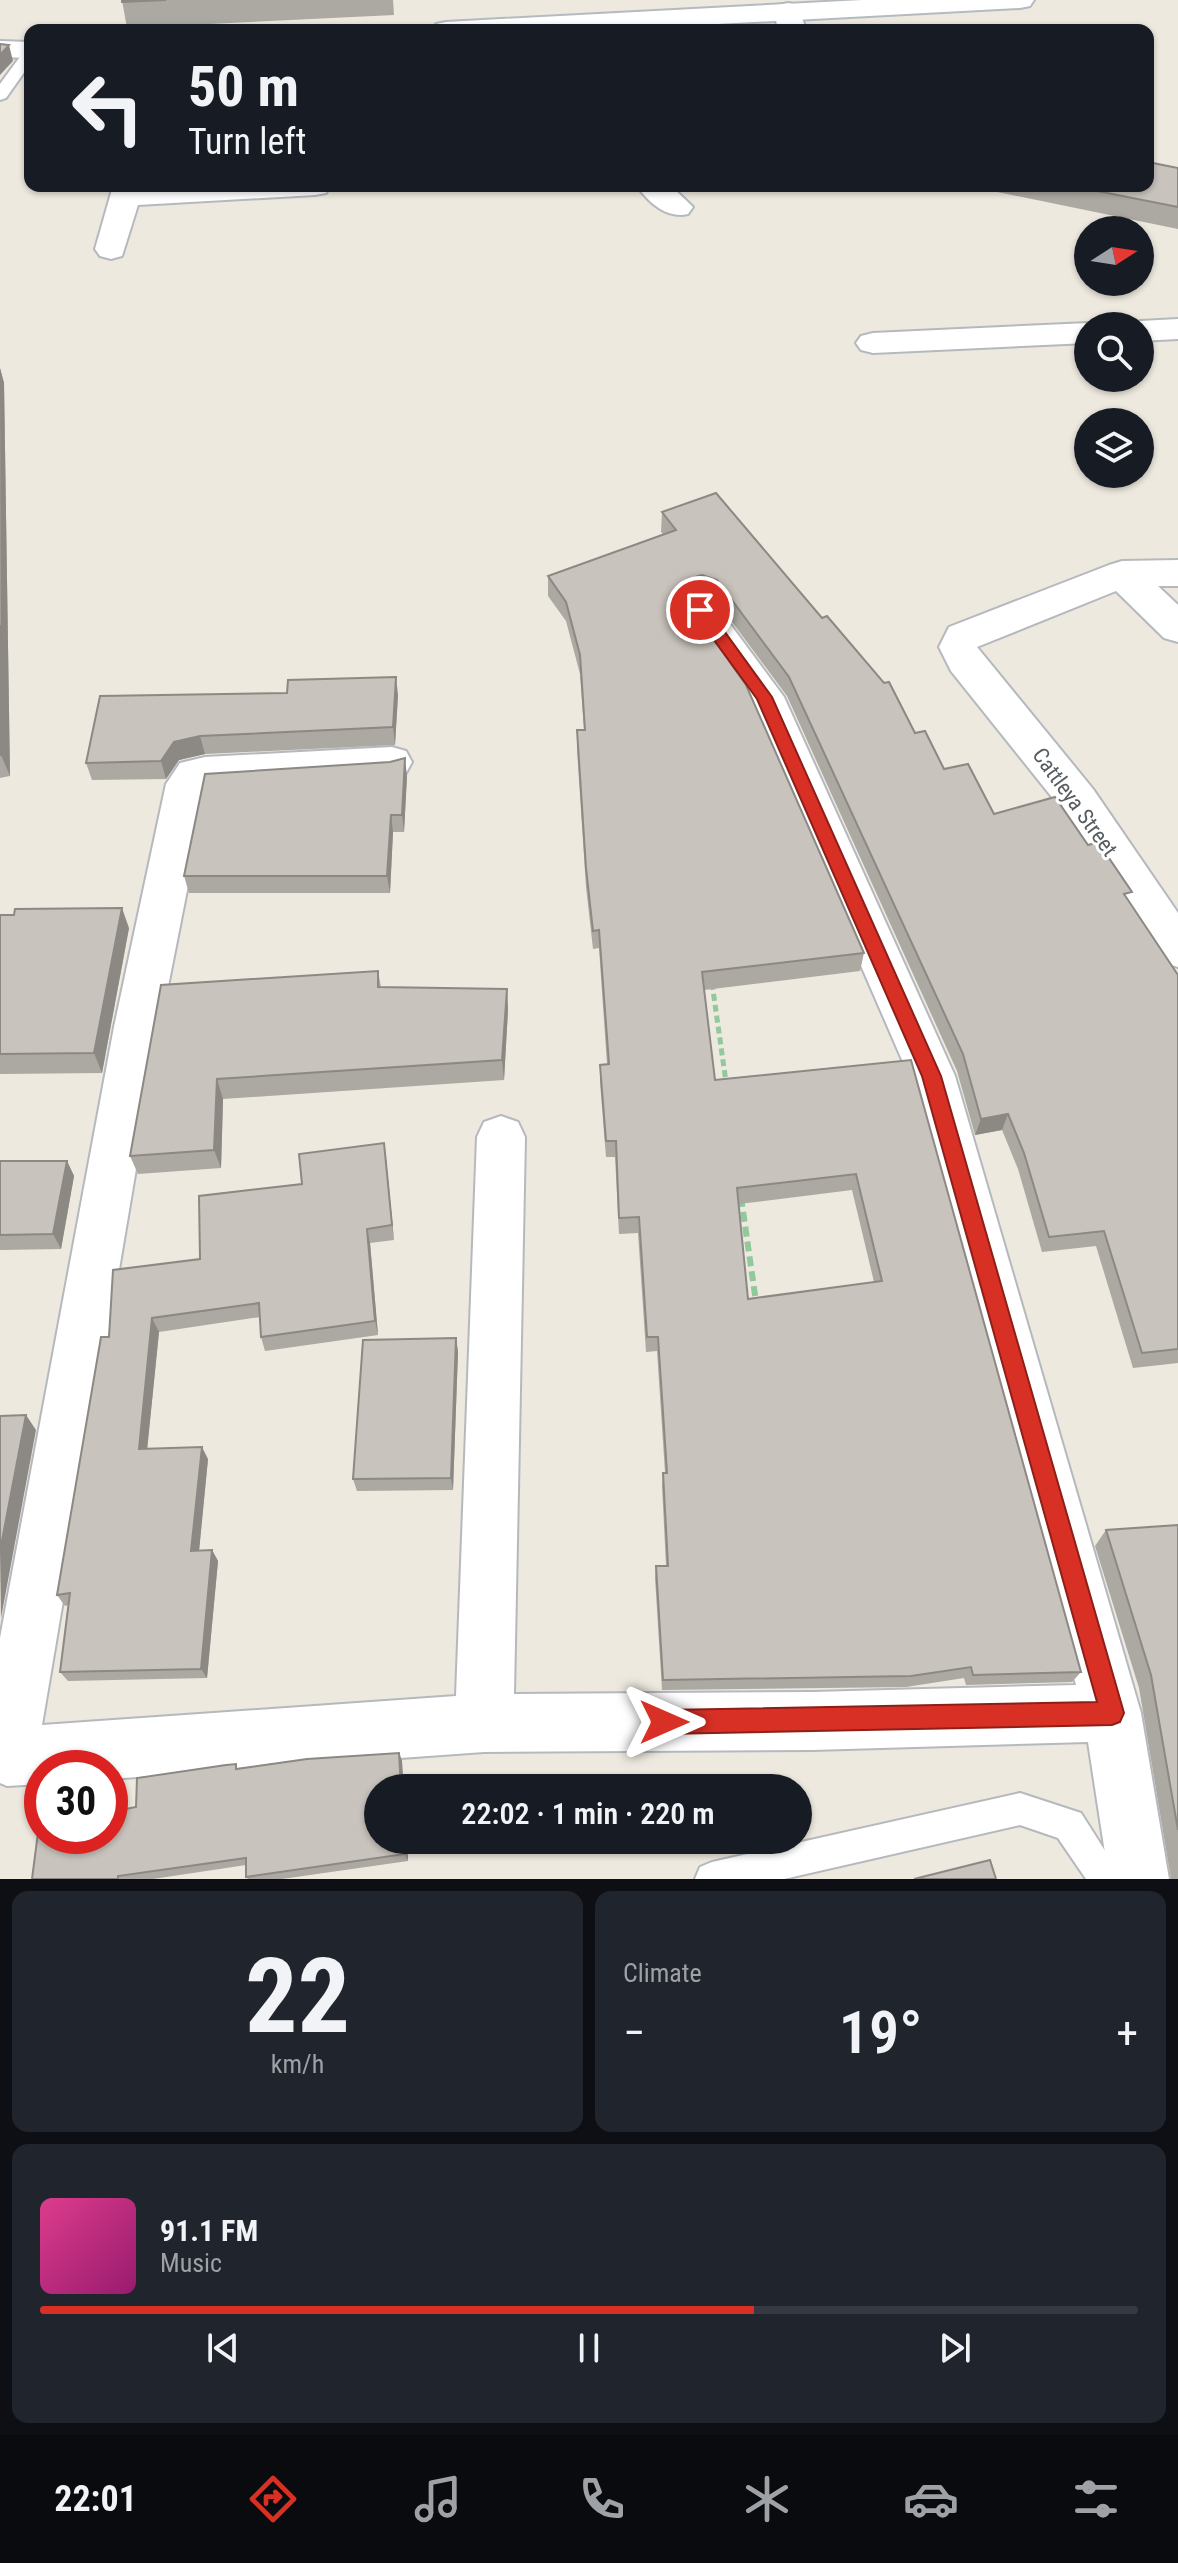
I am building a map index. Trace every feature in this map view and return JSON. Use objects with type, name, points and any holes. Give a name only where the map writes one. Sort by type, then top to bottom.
[{"type":"street","points":[[675,24],[790,21],[1020,0]]},
{"type":"street","points":[[0,49],[24,51]]},
{"type":"street","points":[[111,249],[127,192]]},
{"type":"street","points":[[659,192],[677,207]]},
{"type":"street","points":[[1154,330],[1178,329]]},
{"type":"street","points":[[873,343],[1074,334]]},
{"type":"street","points":[[1122,574],[1178,573]]},
{"type":"street","points":[[1122,574],[1178,628]]},
{"type":"street","name":"Cattleya Street","points":[[1122,574],[963,637],[958,647],[965,661],[1078,800],[1178,949]]},
{"type":"street","points":[[700,610],[764,697],[932,1076],[1112,1713],[1139,1879]]},
{"type":"street","points":[[392,762],[205,772],[195,774],[187,784],[137,1027],[7,1757],[484,1723],[813,1721],[1112,1713]]},
{"type":"street","points":[[484,1723],[501,1137]]},
{"type":"lane","points":[[0,95],[24,60]]},
{"type":"lane","points":[[712,1879],[1020,1809],[1069,1825],[1106,1879]]},
{"type":"path","points":[[711,981],[726,1091]]},
{"type":"path","points":[[740,1185],[757,1311]]},
{"type":"building","points":[[122,0],[166,0],[122,2]]},
{"type":"building","points":[[0,44],[9,45],[0,55]]},
{"type":"building","points":[[1154,163],[1178,168],[1178,207],[1102,192],[1154,192]]},
{"type":"building","points":[[716,493],[822,618],[827,616],[884,683],[889,682],[915,733],[925,731],[944,769],[968,764],[994,814],[1055,797],[1088,845],[1098,842],[1132,892],[1124,894],[1178,975],[1178,1349],[1142,1353],[1104,1231],[1049,1237],[1024,1153],[1008,1114],[981,1119],[963,1054],[789,677],[717,580],[702,575],[687,579],[680,592],[746,685],[864,953],[702,972],[715,1080],[911,1060],[1081,1672],[973,1675],[971,1667],[911,1676],[663,1680],[656,1566],[668,1566],[663,1473],[667,1473],[658,1337],[647,1337],[639,1217],[619,1218],[616,1141],[606,1141],[600,1065],[609,1064],[599,930],[593,931],[586,868],[577,730],[585,730],[580,655],[566,602],[548,576],[676,530],[662,512]],"holes":[[[856,1174],[882,1281],[748,1299],[737,1188]]]},
{"type":"building","points":[[0,625],[1,755],[0,755]]},
{"type":"building","points":[[396,677],[393,727],[200,736],[174,742],[161,761],[86,763],[100,696],[287,693],[288,680]]},
{"type":"building","points":[[405,758],[402,815],[391,815],[387,876],[184,876],[205,774],[390,762]]},
{"type":"building","points":[[122,908],[94,1053],[0,1054],[0,915],[14,915],[15,909]]},
{"type":"building","points":[[378,971],[378,987],[507,989],[502,1060],[217,1079],[214,1150],[130,1156],[161,985]]},
{"type":"building","points":[[384,1143],[392,1225],[367,1229],[375,1321],[261,1337],[259,1303],[152,1318],[139,1449],[202,1447],[191,1551],[212,1550],[201,1669],[60,1672],[70,1593],[57,1595],[101,1337],[109,1337],[113,1270],[200,1259],[199,1196],[302,1184],[299,1154]]},
{"type":"building","points":[[0,1161],[67,1161],[53,1234],[0,1235]]},
{"type":"building","points":[[456,1338],[451,1478],[353,1479],[363,1340]]},
{"type":"building","points":[[26,1415],[0,1551],[0,1416]]},
{"type":"building","points":[[1178,1525],[1178,1830],[1151,1675],[1106,1530]]},
{"type":"building","points":[[399,1753],[400,1774],[364,1774],[364,1854],[405,1854],[246,1877],[246,1858],[118,1876],[118,1879],[32,1879],[35,1854],[128,1854],[128,1809],[136,1807],[137,1778],[236,1764],[236,1769],[307,1759]]},
{"type":"building","points":[[990,1860],[996,1879],[914,1879]]},
{"type":"route","points":[[664,1722],[1112,1713],[932,1076],[764,697],[700,610]]}]
